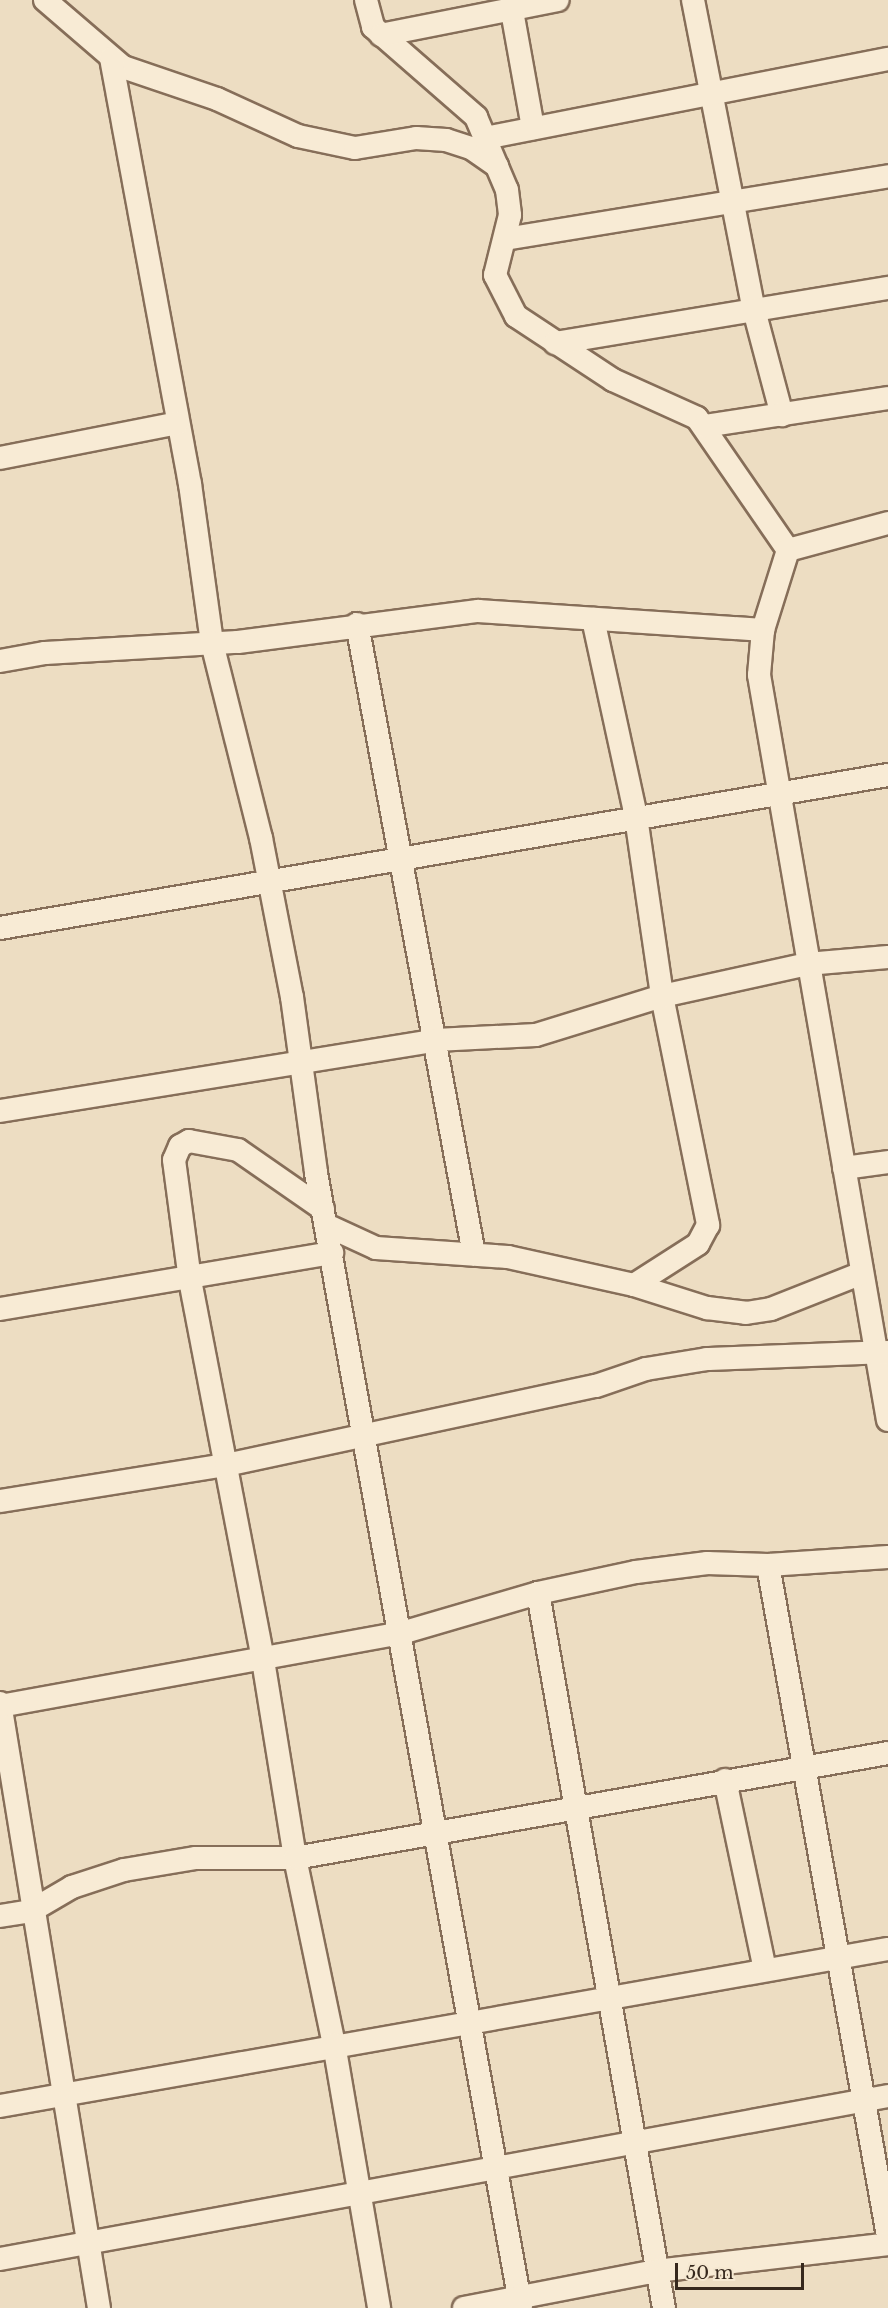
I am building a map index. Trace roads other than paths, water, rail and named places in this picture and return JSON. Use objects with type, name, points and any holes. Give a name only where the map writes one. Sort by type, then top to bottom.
[{"type":"street","points":[[45,0],[111,58],[308,138],[355,148],[417,138],[446,140],[471,148],[497,166]]},
{"type":"street","points":[[366,0],[373,27],[458,96],[476,117],[507,190],[510,215],[495,275],[502,295],[516,316],[613,380],[688,413],[705,426],[788,550]]},
{"type":"street","points":[[381,35],[512,11],[558,0]]},
{"type":"street","points":[[693,0],[754,310],[782,415]]},
{"type":"street","points":[[512,11],[533,128]]},
{"type":"street","points":[[111,58],[178,423],[212,643],[269,882],[433,1835],[519,2302]]},
{"type":"street","points":[[485,138],[711,90],[888,59]]},
{"type":"street","points":[[505,239],[888,176]]},
{"type":"street","points":[[555,343],[888,288]]},
{"type":"street","points":[[705,426],[888,398]]},
{"type":"street","points":[[0,458],[178,423]]},
{"type":"street","points":[[788,550],[888,523]]},
{"type":"street","points":[[788,550],[763,630],[759,675],[776,791],[862,1273],[882,1353],[888,1420]]},
{"type":"street","points":[[0,661],[45,653],[212,643],[478,611],[763,630]]},
{"type":"street","points":[[593,619],[636,817],[662,996],[708,1225],[698,1244],[634,1285]]},
{"type":"street","points":[[357,624],[403,858],[474,1254]]},
{"type":"street","points":[[0,928],[776,791],[888,775]]},
{"type":"street","points":[[0,1111],[300,1060],[436,1040],[536,1035],[662,996],[807,964],[888,957]]},
{"type":"street","points":[[379,2308],[334,2044],[295,1858],[263,1660],[190,1280],[174,1179],[174,1160],[180,1146],[189,1141],[238,1150],[256,1159],[325,1217],[376,1248],[474,1254],[571,1269],[634,1285],[707,1308],[746,1313],[780,1306],[862,1273]]},
{"type":"street","points":[[844,1168],[888,1162]]},
{"type":"street","points":[[0,1309],[190,1280],[332,1253]]},
{"type":"street","points":[[0,1501],[226,1465],[707,1359],[882,1353]]},
{"type":"street","points":[[99,2308],[31,1911],[0,1705],[263,1660],[398,1634],[538,1593],[707,1563],[768,1565],[888,1557]]},
{"type":"street","points":[[768,1565],[866,2100],[888,2236]]},
{"type":"street","points":[[538,1593],[573,1809],[664,2308]]},
{"type":"street","points":[[0,1916],[31,1911],[72,1887],[124,1870],[196,1858],[295,1858],[433,1835],[804,1766],[888,1753]]},
{"type":"street","points":[[725,1780],[765,1970]]},
{"type":"street","points":[[0,2106],[62,2097],[334,2044],[888,1949]]},
{"type":"street","points":[[0,2259],[360,2196],[633,2141],[888,2096]]},
{"type":"street","points":[[464,2308],[519,2302],[656,2271],[888,2244]]}]
